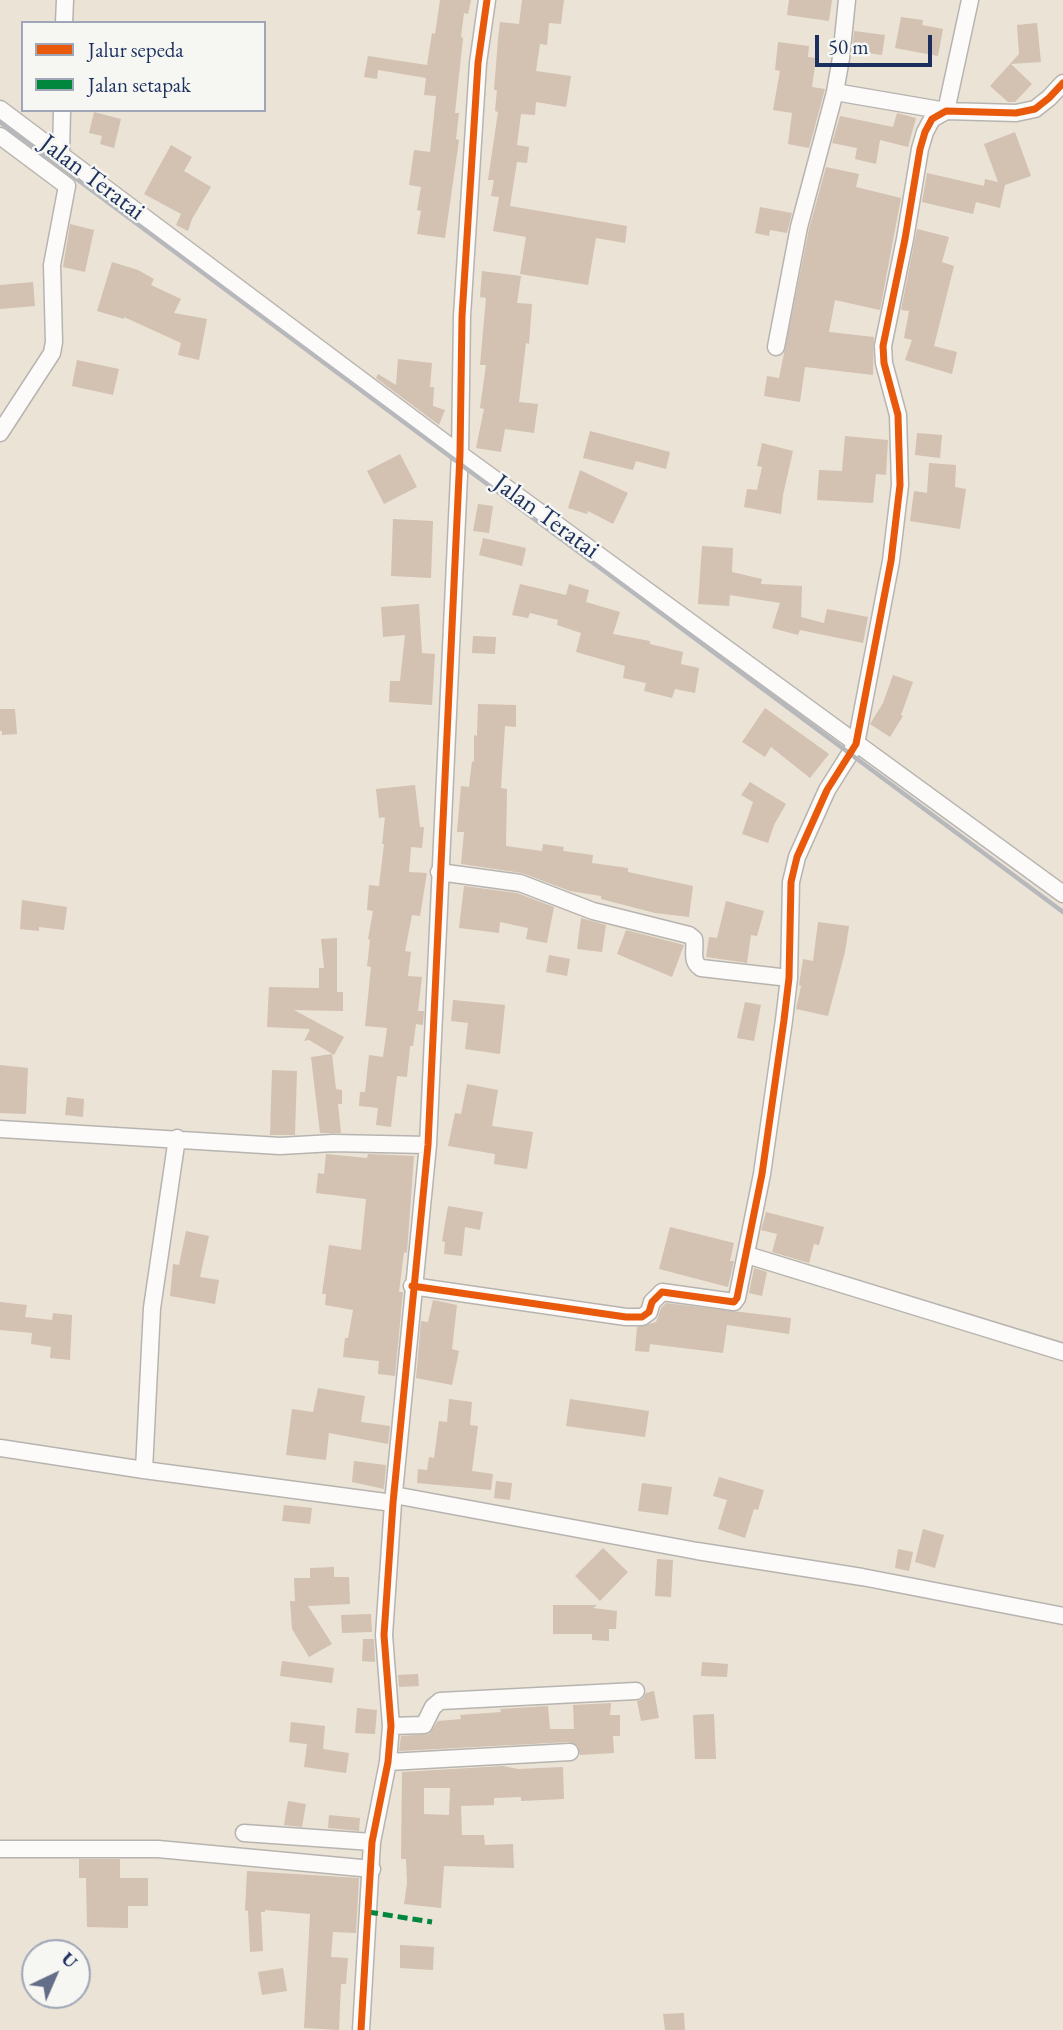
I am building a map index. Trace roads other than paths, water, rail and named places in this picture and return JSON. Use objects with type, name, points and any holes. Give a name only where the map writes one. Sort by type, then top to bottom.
[{"type":"street","points":[[64,21],[65,0]]},
{"type":"street","points":[[361,2030],[372,1842],[388,1762],[391,1726],[384,1635],[393,1499],[428,1145],[460,454],[462,316],[478,63],[487,0]]},
{"type":"street","points":[[776,347],[799,227],[835,92],[847,0]]},
{"type":"street","points":[[412,1286],[593,1314],[642,1317],[649,1312],[652,1302],[662,1293],[734,1302],[747,1255],[766,1147],[789,978],[790,893],[797,857],[827,790],[856,744],[891,561],[900,485],[898,415],[884,363],[883,346],[920,149],[932,119],[946,111],[970,0]]},
{"type":"street","points":[[835,92],[946,111],[1016,113],[1035,108],[1049,99],[1063,83]]},
{"type":"street","name":"Jalan Teratai","points":[[0,109],[460,454],[1063,894]]},
{"type":"street","points":[[61,155],[62,112]]},
{"type":"street","points":[[0,136],[67,186],[52,265],[52,353],[0,433]]},
{"type":"street","points":[[439,872],[520,883],[593,911],[689,935],[694,939],[696,965],[701,968],[789,978]]},
{"type":"street","points":[[0,1129],[280,1146],[333,1143],[428,1145]]},
{"type":"street","points":[[144,1470],[152,1308],[177,1138]]},
{"type":"street","points":[[747,1255],[1063,1352]]},
{"type":"street","points":[[0,1448],[144,1470],[393,1499],[862,1577],[1063,1616]]},
{"type":"street","points":[[391,1726],[424,1725],[429,1713],[440,1701],[636,1692]]},
{"type":"street","points":[[388,1762],[570,1752]]},
{"type":"street","points":[[244,1833],[372,1842]]},
{"type":"street","points":[[0,1849],[158,1849],[372,1869]]},
{"type":"railway","points":[[0,122],[1063,912]]}]
